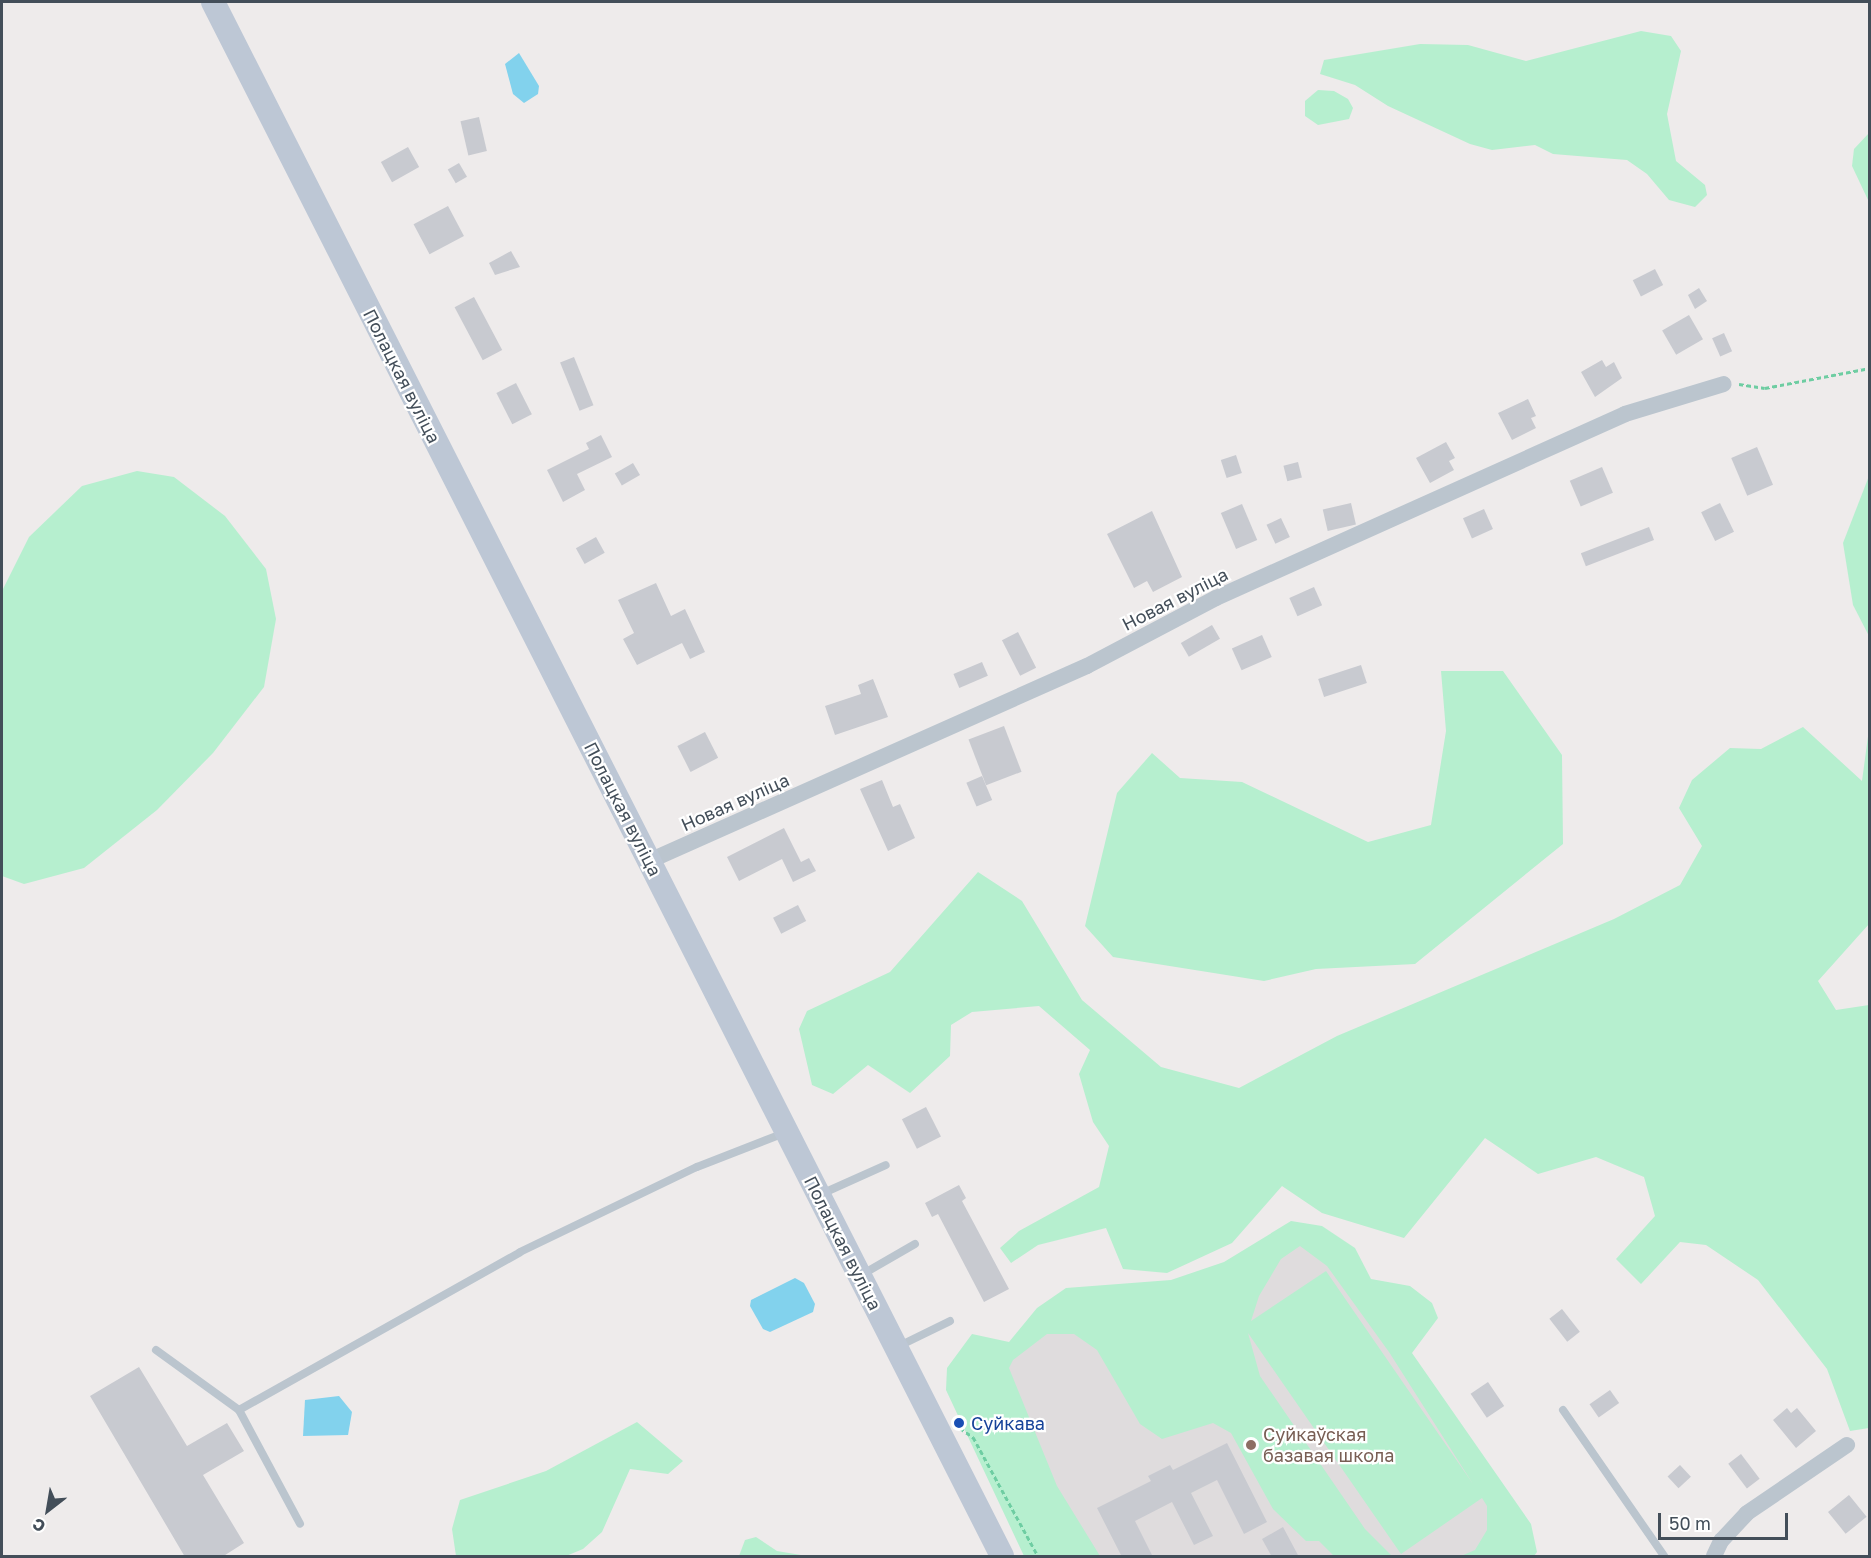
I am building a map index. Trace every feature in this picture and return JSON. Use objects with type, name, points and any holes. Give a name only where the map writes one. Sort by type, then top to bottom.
[{"type":"main road","name":"Полацкая вуліца","points":[[213,2],[1002,1557]]},
{"type":"street","name":"Новая вуліца","points":[[649,861],[1087,666],[1216,598],[1625,414],[1724,384]]},
{"type":"street","points":[[1714,1557],[1721,1541],[1747,1513],[1847,1445]]},
{"type":"lane","points":[[239,1410],[520,1252],[697,1167],[787,1132]]},
{"type":"lane","points":[[819,1196],[886,1165]]},
{"type":"lane","points":[[860,1276],[915,1244]]},
{"type":"lane","points":[[896,1347],[950,1321]]},
{"type":"lane","points":[[156,1350],[239,1410],[300,1524]]},
{"type":"lane","points":[[1563,1410],[1664,1557]]},
{"type":"path","points":[[1724,384],[1765,388],[1869,368]]},
{"type":"path","points":[[953,1423],[973,1437],[1038,1557]]},
{"type":"shaded area","name":"Суйкаўская базавая школа","points":[[1314,1225],[1531,1537],[1499,1556],[1083,1556],[994,1353],[1086,1301],[1101,1326]]},
{"type":"green space","points":[[1641,31],[1671,36],[1681,51],[1667,114],[1676,161],[1705,185],[1707,195],[1695,207],[1669,200],[1647,174],[1627,160],[1553,154],[1535,145],[1492,150],[1470,144],[1388,106],[1355,85],[1320,74],[1324,60],[1420,44],[1468,45],[1526,61]]},
{"type":"green space","points":[[1318,90],[1334,91],[1348,99],[1353,108],[1349,119],[1318,125],[1305,116],[1305,101]]},
{"type":"green space","points":[[1869,133],[1869,202],[1852,166],[1854,149]]},
{"type":"green space","points":[[137,471],[174,477],[225,516],[266,569],[276,619],[264,687],[213,753],[157,810],[84,868],[24,884],[2,876],[2,591],[29,537],[82,486]]},
{"type":"green space","points":[[1869,476],[1869,636],[1853,605],[1843,543]]},
{"type":"green space","points":[[1441,671],[1503,671],[1562,755],[1563,844],[1415,964],[1316,969],[1264,981],[1113,957],[1085,926],[1117,793],[1152,753],[1180,778],[1242,782],[1368,842],[1431,825],[1446,731]]},
{"type":"green space","points":[[1803,727],[1862,781],[1869,729],[1869,924],[1818,981],[1836,1010],[1869,1005],[1869,1428],[1850,1431],[1827,1369],[1758,1280],[1706,1245],[1680,1242],[1641,1284],[1616,1259],[1655,1216],[1644,1177],[1596,1157],[1538,1174],[1485,1138],[1404,1238],[1322,1213],[1282,1186],[1232,1243],[1167,1273],[1123,1269],[1106,1228],[1038,1245],[1011,1263],[1000,1248],[1019,1231],[1099,1187],[1109,1146],[1093,1122],[1079,1074],[1090,1050],[1039,1006],[972,1012],[951,1025],[950,1056],[910,1093],[868,1065],[833,1094],[812,1085],[799,1029],[807,1011],[890,972],[978,872],[1022,901],[1082,1000],[1161,1067],[1239,1088],[1337,1036],[1614,919],[1680,885],[1702,846],[1679,808],[1692,780],[1730,748],[1761,749]]},
{"type":"green space","name":"Суйкаўская базавая школа","points":[[1291,1221],[1322,1226],[1355,1248],[1371,1279],[1410,1286],[1432,1303],[1438,1318],[1412,1353],[1531,1524],[1537,1552],[1534,1556],[1461,1556],[1475,1550],[1487,1530],[1487,1506],[1482,1498],[1401,1554],[1248,1333],[1260,1376],[1365,1529],[1392,1556],[1334,1556],[1319,1541],[1306,1541],[1273,1509],[1231,1433],[1213,1423],[1162,1439],[1140,1424],[1097,1350],[1074,1334],[1047,1334],[1013,1360],[1009,1368],[1057,1486],[1100,1556],[1024,1556],[946,1390],[947,1368],[972,1334],[1009,1342],[1037,1308],[1066,1288],[1171,1280],[1224,1262]],"holes":[[[1300,1246],[1327,1266],[1389,1352],[1473,1484],[1326,1271],[1251,1321],[1259,1296],[1281,1259]]]},
{"type":"green space","points":[[637,1422],[683,1461],[668,1474],[630,1469],[602,1532],[583,1549],[566,1556],[456,1556],[452,1529],[460,1500],[546,1471]]},
{"type":"green space","points":[[756,1537],[777,1551],[807,1556],[739,1556],[745,1540]]},
{"type":"water","points":[[519,53],[539,86],[538,94],[524,103],[513,94],[505,64]]},
{"type":"water","points":[[795,1278],[804,1283],[815,1304],[813,1312],[770,1332],[763,1329],[750,1306],[751,1300]]},
{"type":"water","points":[[339,1396],[352,1412],[348,1435],[303,1436],[305,1400]]},
{"type":"building","points":[[479,117],[487,151],[468,155],[460,121]]},
{"type":"building","points":[[408,147],[419,167],[392,182],[381,162]]},
{"type":"building","points":[[459,163],[467,177],[456,183],[448,170]]},
{"type":"building","points":[[448,206],[464,236],[430,254],[414,224]]},
{"type":"building","points":[[511,251],[520,267],[495,275],[489,263]]},
{"type":"building","points":[[1655,269],[1663,285],[1641,296],[1633,280]]},
{"type":"building","points":[[1699,288],[1707,301],[1695,309],[1688,295]]},
{"type":"building","points":[[474,297],[502,350],[483,360],[455,307]]},
{"type":"building","points":[[1689,315],[1703,339],[1676,355],[1662,330]]},
{"type":"building","points":[[1724,333],[1732,351],[1720,357],[1712,338]]},
{"type":"building","points":[[574,357],[593,405],[580,411],[560,363]]},
{"type":"building","points":[[1602,360],[1606,367],[1614,362],[1622,378],[1595,397],[1581,372]]},
{"type":"building","points":[[516,383],[532,414],[512,424],[496,393]]},
{"type":"building","points":[[1528,399],[1536,416],[1531,418],[1536,428],[1512,440],[1498,413]]},
{"type":"building","points":[[601,435],[612,457],[577,474],[585,490],[563,502],[547,470],[589,449],[586,443]]},
{"type":"building","points":[[1446,442],[1455,458],[1449,461],[1454,470],[1430,483],[1416,458]]},
{"type":"building","points":[[1757,447],[1773,485],[1747,496],[1731,458]]},
{"type":"building","points":[[1236,455],[1242,473],[1227,478],[1221,460]]},
{"type":"building","points":[[1298,462],[1302,478],[1287,481],[1283,466]]},
{"type":"building","points":[[633,463],[640,475],[622,486],[615,473]]},
{"type":"building","points":[[1602,467],[1613,493],[1581,506],[1570,481]]},
{"type":"building","points":[[1351,503],[1356,524],[1328,531],[1323,510]]},
{"type":"building","points":[[1720,503],[1734,532],[1715,541],[1701,512]]},
{"type":"building","points":[[1242,504],[1257,540],[1236,549],[1221,513]]},
{"type":"building","points":[[1484,509],[1493,529],[1472,538],[1463,518]]},
{"type":"building","points":[[1152,511],[1182,577],[1153,592],[1147,581],[1134,588],[1107,534]]},
{"type":"building","points":[[1281,518],[1290,537],[1275,544],[1266,525]]},
{"type":"building","points":[[1649,527],[1654,540],[1586,566],[1581,553]]},
{"type":"building","points":[[596,537],[605,553],[585,564],[576,548]]},
{"type":"building","points":[[656,583],[671,616],[685,609],[705,652],[690,659],[682,643],[637,665],[623,639],[634,633],[618,600]]},
{"type":"building","points":[[1314,587],[1322,605],[1297,616],[1289,598]]},
{"type":"building","points":[[1212,625],[1220,639],[1189,657],[1181,643]]},
{"type":"building","points":[[1018,632],[1036,668],[1020,676],[1002,640]]},
{"type":"building","points":[[1262,635],[1272,657],[1242,670],[1232,648]]},
{"type":"building","points":[[982,662],[988,676],[959,688],[953,674]]},
{"type":"building","points":[[1361,665],[1367,683],[1324,697],[1318,679]]},
{"type":"building","points":[[873,679],[888,717],[835,735],[825,706],[861,694],[858,685]]},
{"type":"building","points":[[1004,726],[1022,772],[986,785],[969,740]]},
{"type":"building","points":[[705,732],[718,758],[691,772],[677,746]]},
{"type":"building","points":[[982,776],[992,800],[977,807],[966,783]]},
{"type":"building","points":[[882,780],[893,807],[900,804],[915,838],[888,851],[860,789]]},
{"type":"building","points":[[784,828],[801,862],[809,858],[816,871],[793,882],[782,859],[739,881],[727,857]]},
{"type":"building","points":[[798,905],[806,921],[781,934],[773,918]]},
{"type":"building","points":[[926,1107],[941,1136],[917,1149],[902,1119]]},
{"type":"building","points":[[959,1185],[966,1198],[962,1201],[1009,1289],[984,1302],[938,1214],[932,1217],[925,1203]]},
{"type":"building","points":[[1562,1309],[1580,1332],[1567,1342],[1549,1319]]},
{"type":"building","points":[[139,1367],[187,1446],[227,1423],[244,1451],[203,1475],[244,1543],[222,1557],[185,1557],[90,1396]]},
{"type":"building","points":[[1488,1382],[1504,1406],[1487,1418],[1471,1394]]},
{"type":"building","points":[[1610,1390],[1619,1403],[1599,1417],[1590,1404]]},
{"type":"building","points":[[1787,1408],[1791,1413],[1797,1408],[1816,1431],[1796,1448],[1773,1420]]},
{"type":"building","points":[[1227,1443],[1267,1522],[1244,1534],[1217,1480],[1191,1493],[1213,1536],[1194,1545],[1172,1502],[1135,1521],[1153,1557],[1122,1557],[1097,1508],[1151,1481],[1148,1476],[1170,1465],[1173,1470]]},
{"type":"building","points":[[1741,1454],[1760,1479],[1747,1488],[1728,1464]]},
{"type":"building","points":[[1680,1465],[1691,1477],[1678,1488],[1668,1477]]},
{"type":"building","points":[[1849,1495],[1867,1517],[1846,1534],[1828,1512]]},
{"type":"building","points":[[1283,1527],[1299,1557],[1272,1557],[1262,1539]]},
{"type":"place","name":"Суйкава","points":[[959,1423]]},
{"type":"place","name":"Суйкаўская базавая школа","points":[[1251,1445]]}]
